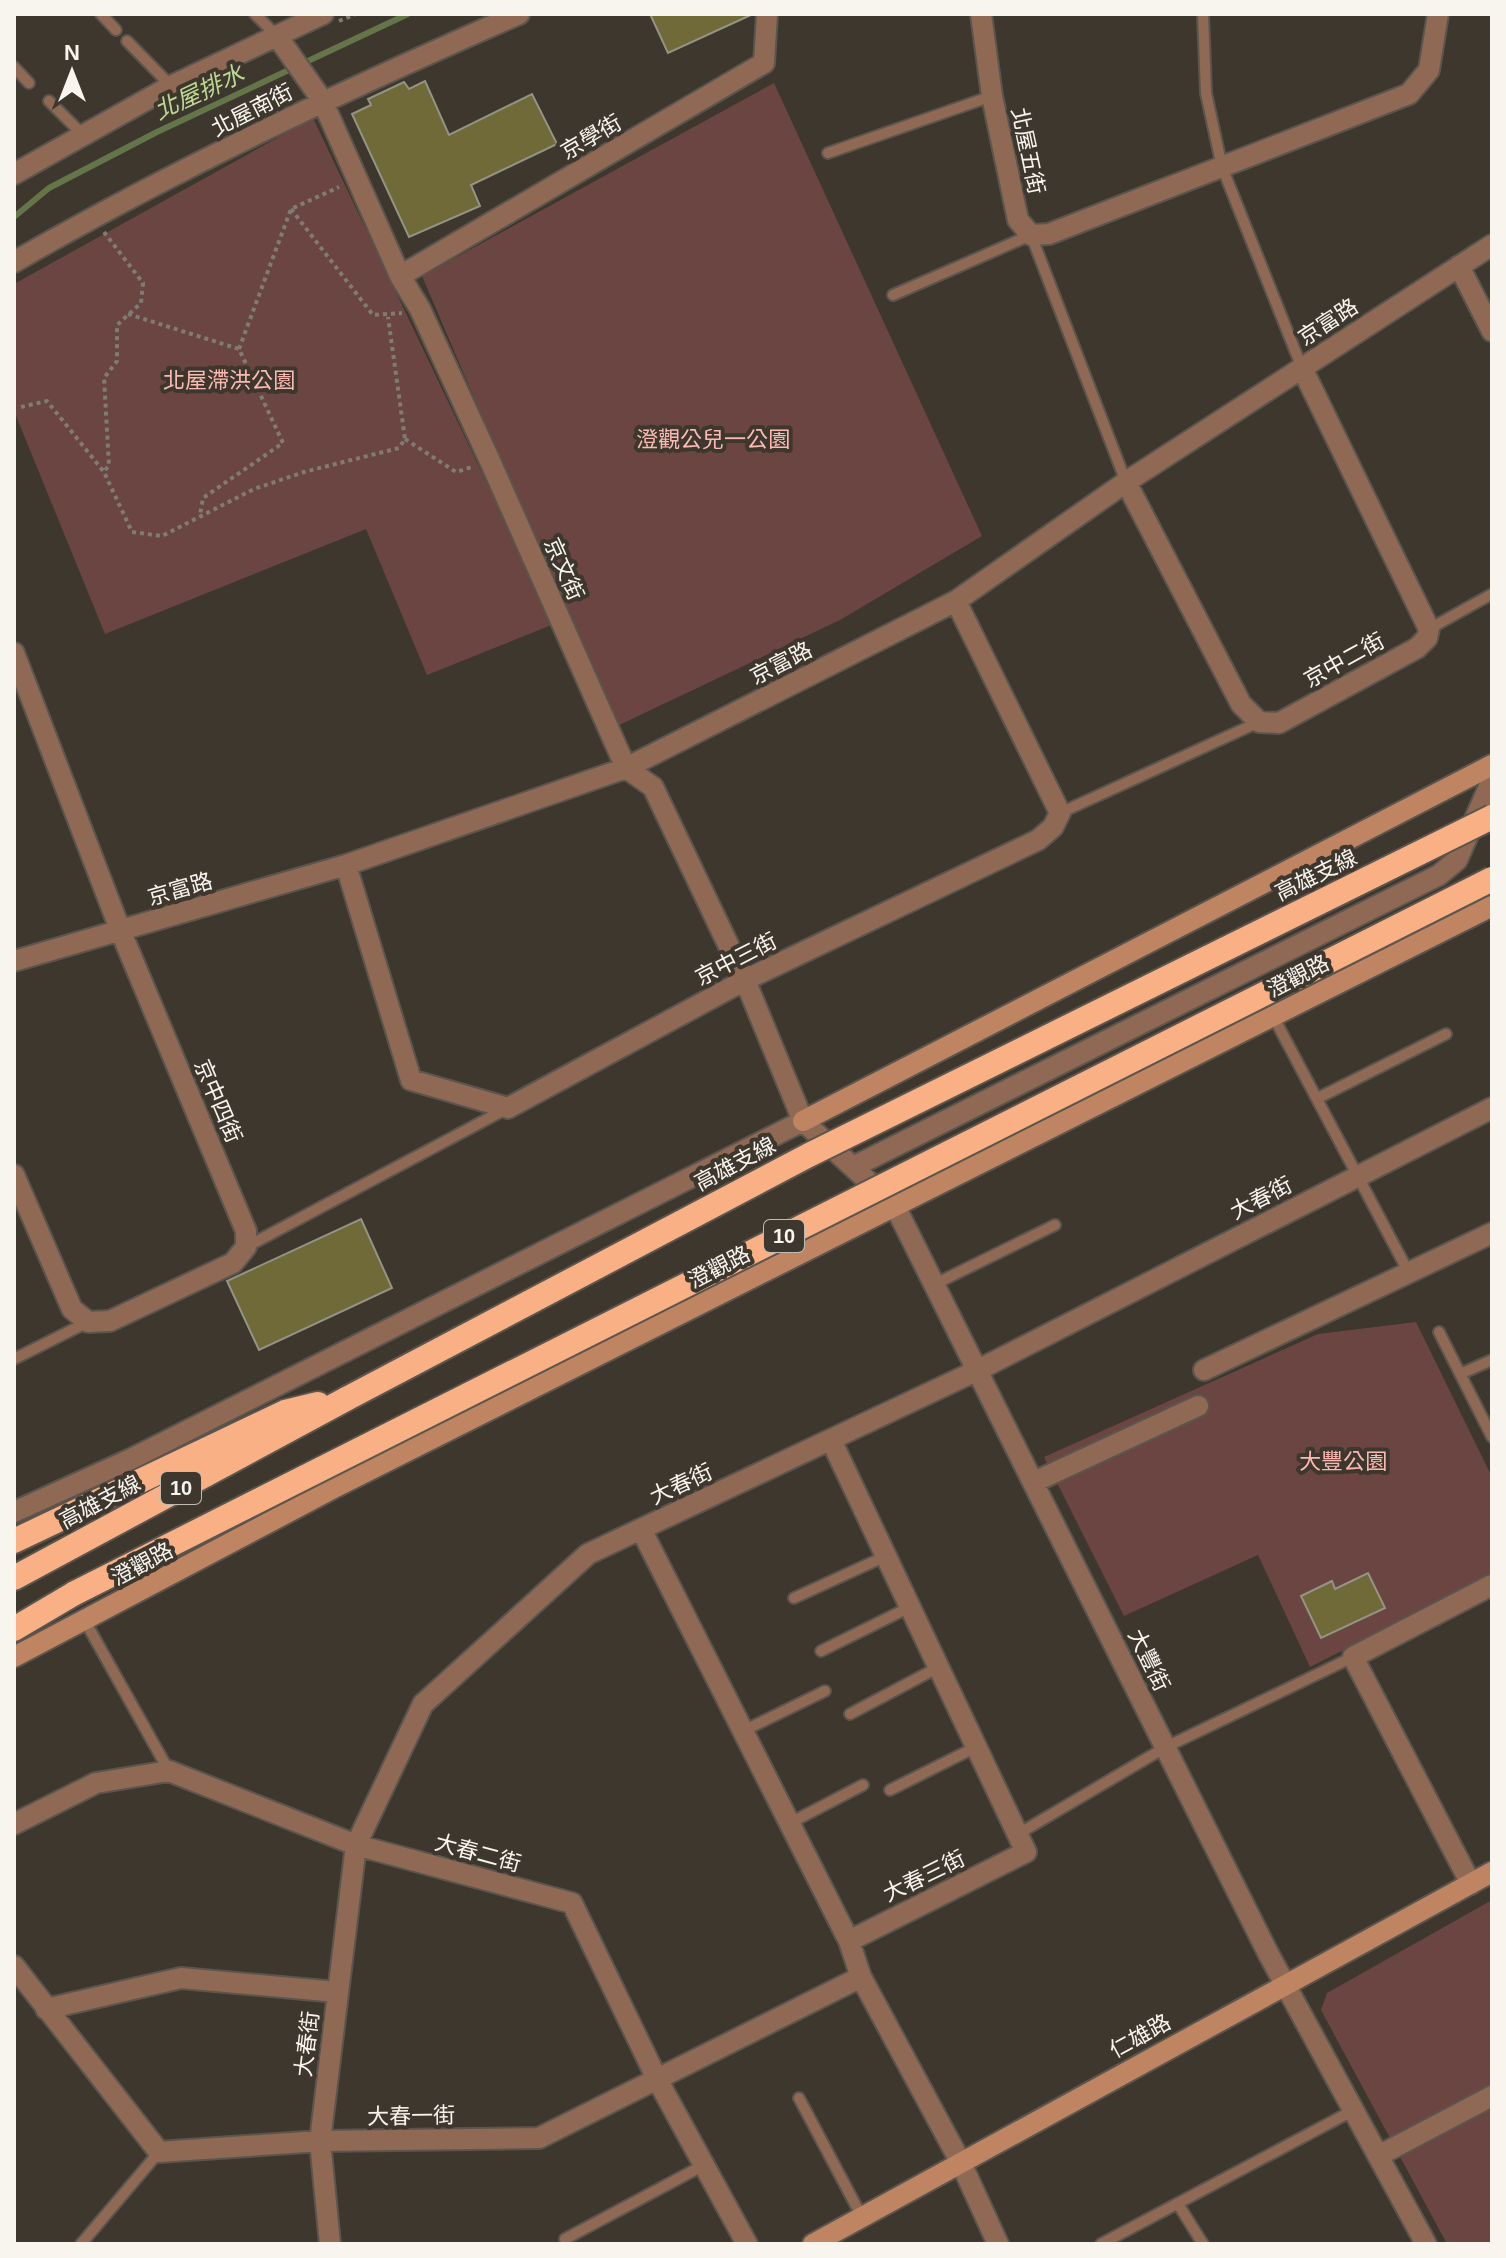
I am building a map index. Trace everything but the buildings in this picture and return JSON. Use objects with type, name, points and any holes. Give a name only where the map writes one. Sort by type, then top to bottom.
[{"type":"highway","name":"高雄支線","points":[[14,1578],[809,1155],[1492,817]]},
{"type":"highway","name":"10","points":[[14,1621],[1492,879]]},
{"type":"highway","points":[[14,1541],[285,1412],[348,1398]]},
{"type":"highway","points":[[14,1629],[75,1593]]},
{"type":"street","points":[[14,174],[171,86],[284,43],[323,14]]},
{"type":"street","name":"北屋南街","points":[[14,262],[319,95],[519,14]]},
{"type":"street","name":"京學街","points":[[400,276],[764,63],[767,14]]},
{"type":"street","name":"北屋五街","points":[[981,14],[992,96],[1018,220],[1031,235]]},
{"type":"street","points":[[1031,235],[1049,234],[1409,94],[1429,70],[1438,14]]},
{"type":"street","name":"京文街","points":[[284,43],[319,95],[400,276],[420,309],[626,768],[653,787],[745,980],[803,1121]]},
{"type":"street","name":"京富路","points":[[14,961],[346,865],[626,768],[956,601],[1126,482],[1492,245]]},
{"type":"street","points":[[1459,266],[1492,331]]},
{"type":"street","points":[[1302,368],[1429,629]]},
{"type":"street","points":[[1126,482],[1241,704],[1259,722]]},
{"type":"street","points":[[956,601],[1060,813]]},
{"type":"street","name":"京中二街","points":[[1259,722],[1279,723],[1417,648],[1427,638],[1429,629]]},
{"type":"street","name":"京中四街","points":[[14,653],[121,932],[246,1231],[246,1247]]},
{"type":"street","points":[[14,1512],[131,1459],[803,1121],[1492,765]]},
{"type":"street","points":[[853,1167],[1439,875],[1457,860],[1492,780]]},
{"type":"street","name":"京中三街","points":[[508,1108],[745,980],[1038,840],[1053,827],[1060,813]]},
{"type":"street","points":[[346,865],[411,1080],[508,1108]]},
{"type":"street","name":"澄觀路","points":[[14,1657],[334,1488],[1492,906]]},
{"type":"street","name":"大春街","points":[[330,2244],[320,2141],[356,1845],[423,1704],[588,1554],[978,1370],[1492,1108]]},
{"type":"street","name":"大豐街","points":[[803,1121],[895,1206],[1285,1983],[1426,2244]]},
{"type":"street","points":[[14,1175],[72,1309],[88,1322],[110,1321],[233,1263],[246,1247]]},
{"type":"street","points":[[1204,1370],[1492,1233]]},
{"type":"street","points":[[1034,1482],[1198,1406]]},
{"type":"street","points":[[831,1440],[1018,1834]]},
{"type":"street","points":[[641,1529],[849,1941],[861,1977],[961,2163],[998,2244]]},
{"type":"street","points":[[1471,1884],[1353,1657],[1492,1585]]},
{"type":"street","points":[[14,1824],[96,1783],[169,1771]]},
{"type":"street","name":"大春二街","points":[[169,1771],[356,1845],[572,1903],[657,2079],[747,2244]]},
{"type":"street","name":"大春三街","points":[[849,1941],[1026,1852],[1018,1834]]},
{"type":"street","name":"仁雄路","points":[[813,2244],[1492,1872]]},
{"type":"street","points":[[14,1966],[20,1988],[46,2009],[159,2152]]},
{"type":"street","name":"大春一街","points":[[159,2152],[320,2141],[539,2138],[861,1977]]},
{"type":"street","points":[[46,2009],[181,1978],[337,1992]]},
{"type":"street","points":[[1378,2156],[1492,2096]]},
{"type":"lane","points":[[101,14],[116,30]]},
{"type":"lane","points":[[255,14],[284,43]]},
{"type":"lane","points":[[1203,14],[1206,93],[1222,167],[1302,368]]},
{"type":"lane","points":[[127,41],[171,86]]},
{"type":"lane","points":[[14,67],[29,83]]},
{"type":"lane","points":[[828,153],[992,96]]},
{"type":"lane","points":[[49,101],[82,134]]},
{"type":"lane","points":[[893,295],[1031,235],[1126,482]]},
{"type":"lane","points":[[1429,629],[1492,594]]},
{"type":"lane","points":[[1060,813],[1259,722]]},
{"type":"lane","points":[[1273,1016],[1360,1175],[1409,1273]]},
{"type":"lane","points":[[1318,1098],[1446,1034]]},
{"type":"lane","points":[[246,1247],[508,1108]]},
{"type":"lane","points":[[935,1284],[1055,1225]]},
{"type":"lane","points":[[14,1359],[88,1322]]},
{"type":"lane","points":[[1439,1332],[1492,1437]]},
{"type":"lane","points":[[1460,1374],[1492,1360]]},
{"type":"lane","points":[[794,1598],[886,1556]]},
{"type":"lane","points":[[821,1651],[910,1607]]},
{"type":"lane","points":[[85,1621],[169,1771]]},
{"type":"lane","points":[[1018,1834],[1166,1747],[1353,1657]]},
{"type":"lane","points":[[850,1714],[939,1667]]},
{"type":"lane","points":[[743,1731],[825,1691]]},
{"type":"lane","points":[[890,1790],[976,1747]]},
{"type":"lane","points":[[790,1823],[863,1785]]},
{"type":"lane","points":[[799,2098],[862,2217]]},
{"type":"lane","points":[[1101,2244],[1354,2110]]},
{"type":"lane","points":[[81,2244],[159,2152]]},
{"type":"lane","points":[[565,2239],[704,2165]]},
{"type":"lane","points":[[1178,2204],[1203,2244]]},
{"type":"path","points":[[200,515],[203,498],[283,443],[239,349],[291,209],[356,179]]},
{"type":"path","points":[[291,209],[373,315],[388,317],[420,309]]},
{"type":"path","points":[[93,217],[143,283],[141,303],[117,325],[117,361],[104,378],[109,466],[104,472]]},
{"type":"path","points":[[128,314],[239,349]]},
{"type":"path","points":[[21,407],[47,401],[104,472],[132,532],[162,536],[254,489],[304,472],[399,448],[405,439],[388,317]]},
{"type":"path","points":[[405,439],[456,472],[490,461]]},
{"type":"green space","name":"澄觀公兒一公園","points":[[774,83],[982,536],[840,620],[615,727],[422,276]]},
{"type":"green space","name":"北屋滯洪公園","points":[[313,118],[554,624],[427,675],[366,529],[105,634],[14,411],[14,284]]},
{"type":"green space","name":"大豐公園","points":[[1416,1322],[1492,1477],[1492,1575],[1310,1667],[1258,1555],[1124,1616],[1044,1457],[1318,1334]]},
{"type":"green space","points":[[1492,1900],[1492,2244],[1447,2244],[1321,2010],[1327,1993]]},
{"type":"waterway","name":"北屋排水","points":[[14,217],[49,188],[157,132],[408,14]]}]
